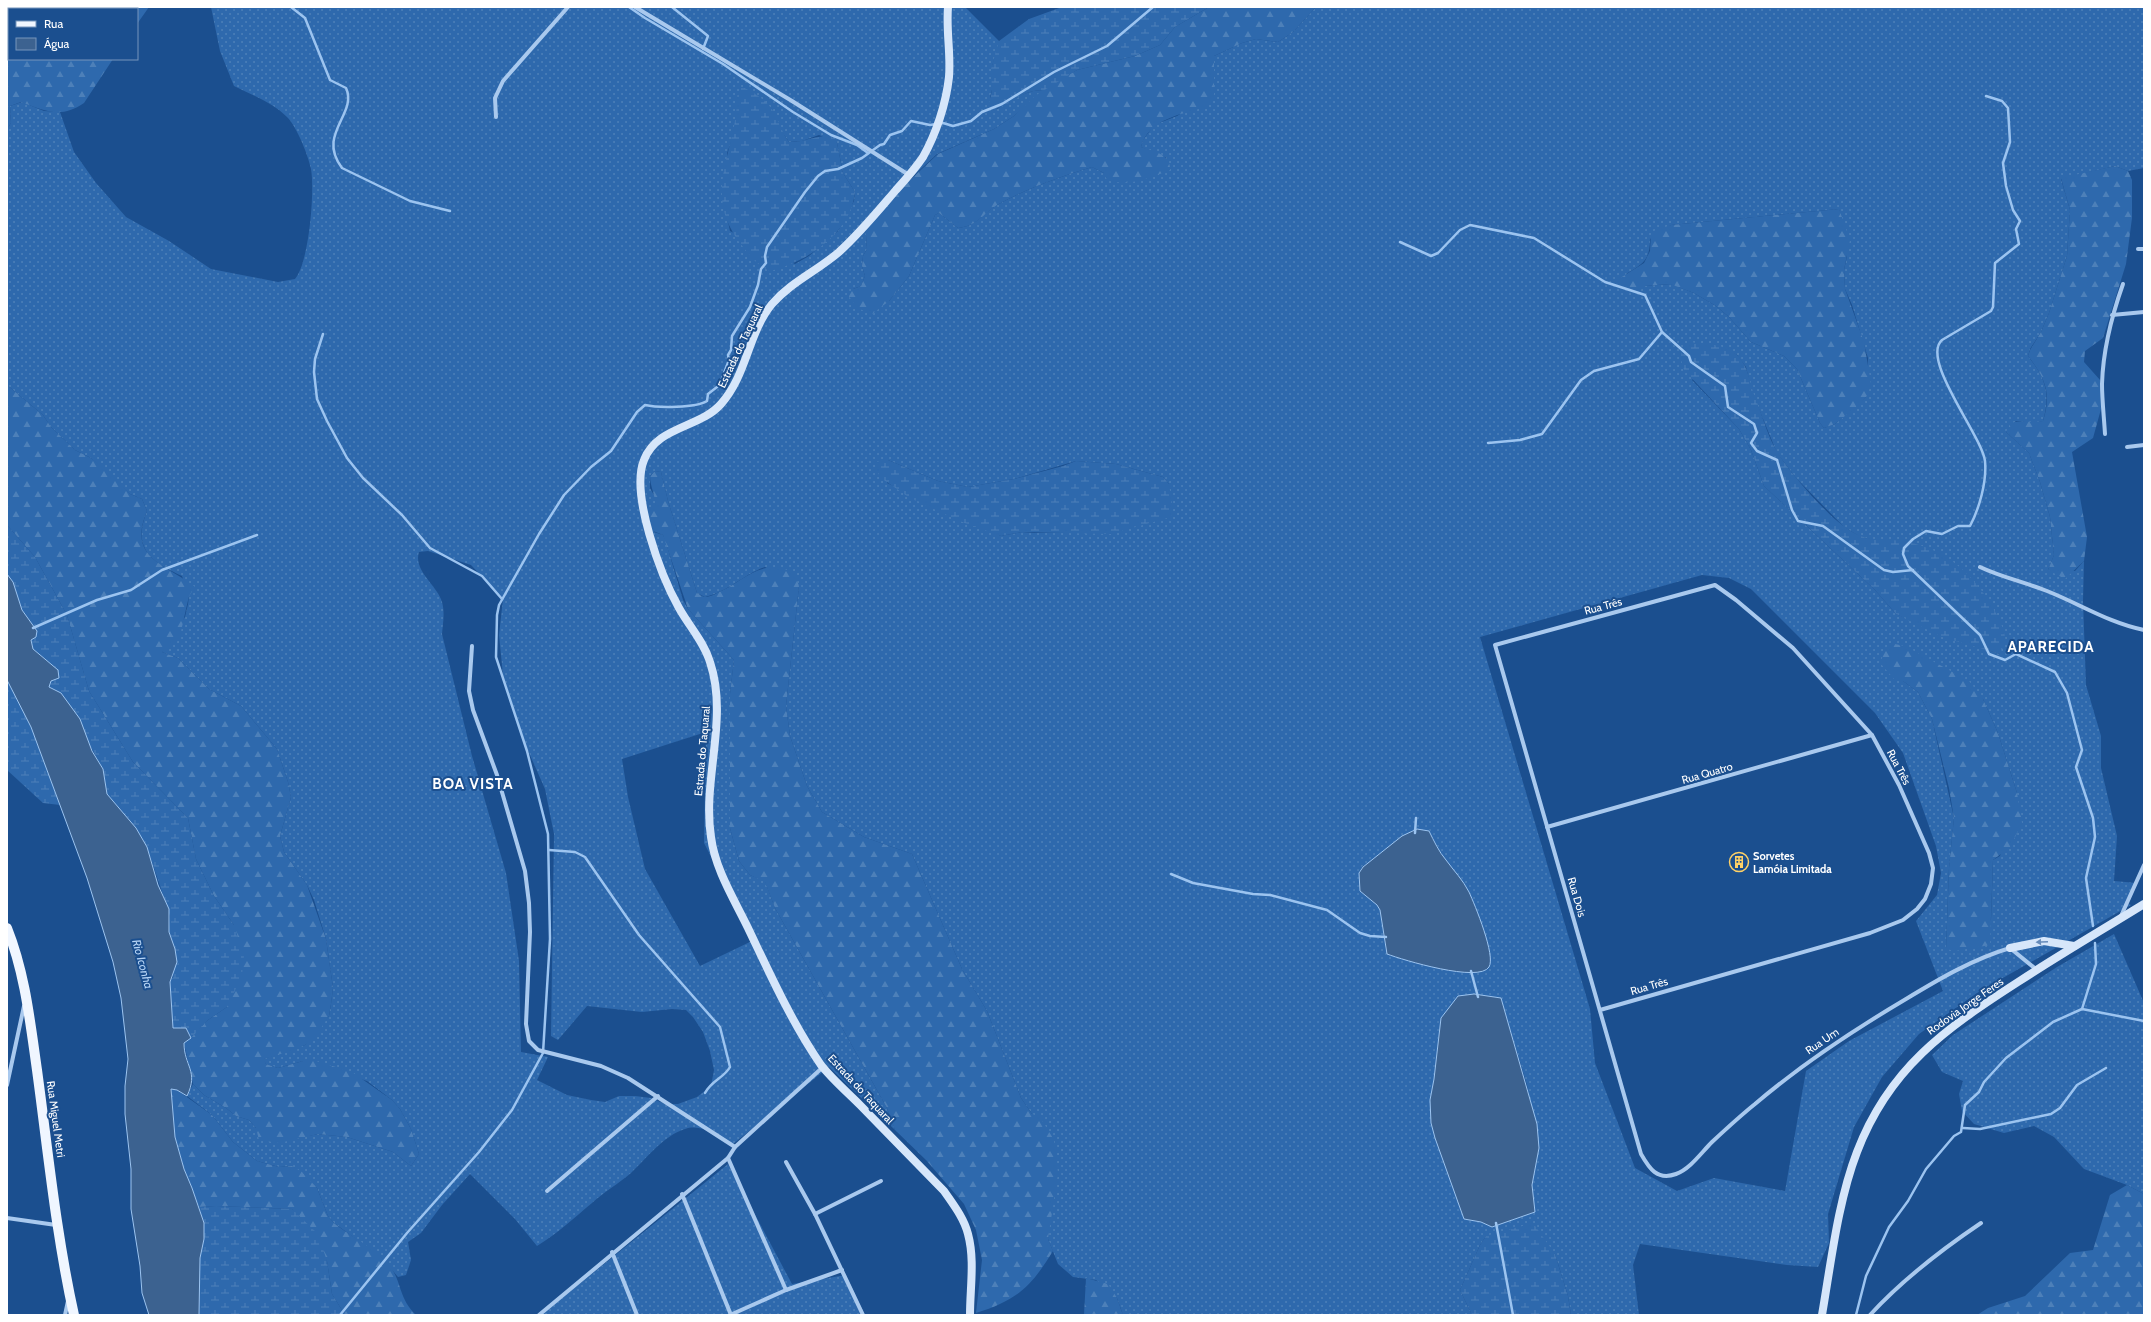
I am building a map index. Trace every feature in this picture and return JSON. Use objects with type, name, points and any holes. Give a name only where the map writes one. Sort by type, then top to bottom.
[{"type":"main road","name":"Rua Miguel Metri","points":[[7,928],[16,954],[26,996],[69,1294],[74,1315]]},
{"type":"street","points":[[496,117],[495,98],[503,81],[568,7]]},
{"type":"street","points":[[635,7],[818,117],[909,175]]},
{"type":"street","name":"Estrada do Taquaral","points":[[948,7],[947,28],[950,56],[948,81],[942,110],[922,157],[909,175],[866,225],[837,253],[787,289],[770,306],[760,324],[737,381],[727,397],[716,410],[707,416],[675,429],[655,443],[644,458],[639,479],[641,495],[656,554],[667,586],[682,613],[700,638],[710,660],[716,684],[718,710],[711,763],[709,814],[711,840],[717,859],[765,962],[796,1023],[823,1067],[944,1191],[959,1212],[968,1233],[972,1256],[970,1315]]},
{"type":"street","points":[[2138,249],[2144,249]]},
{"type":"street","points":[[2105,434],[2102,382],[2112,315],[2123,284]]},
{"type":"street","points":[[2112,315],[2144,312]]},
{"type":"street","points":[[2127,447],[2144,445]]},
{"type":"street","points":[[1980,567],[1996,574],[2046,590],[2100,617],[2144,630]]},
{"type":"street","name":"Rua Três","points":[[1495,645],[1714,585],[1736,600],[1793,648],[1872,735],[1899,785],[1930,853],[1933,868],[1931,884],[1925,899],[1918,909],[1904,920],[1870,933],[1600,1010]]},
{"type":"street","name":"Rua Dois","points":[[1495,645],[1641,1154]]},
{"type":"street","points":[[472,646],[469,691],[473,710],[502,788],[525,871],[530,903],[526,1024],[529,1041],[538,1050],[601,1066],[658,1096],[735,1147]]},
{"type":"street","name":"Rua Quatro","points":[[1547,827],[1872,735]]},
{"type":"street","points":[[2119,920],[2144,865]]},
{"type":"street","name":"Rodovia Jorge Feres","points":[[1822,1315],[1846,1189],[1857,1153],[1872,1120],[1892,1086],[1920,1054],[1951,1027],[2074,946],[2144,904]]},
{"type":"street","points":[[2010,948],[2044,941],[2074,946]]},
{"type":"street","points":[[2010,948],[2037,970]]},
{"type":"street","name":"Rua Um","points":[[1641,1154],[1650,1169],[1655,1174],[1664,1176],[1682,1172],[1754,1104],[1833,1043],[1941,978],[1985,956],[2010,948]]},
{"type":"street","points":[[7,1085],[26,996]]},
{"type":"street","points":[[539,1315],[612,1252],[728,1158],[735,1147],[823,1067]]},
{"type":"street","points":[[548,1191],[658,1096]]},
{"type":"street","points":[[728,1158],[786,1290]]},
{"type":"street","points":[[786,1162],[815,1214],[863,1315]]},
{"type":"street","points":[[815,1214],[881,1181]]},
{"type":"street","points":[[682,1194],[731,1315],[786,1290],[842,1270]]},
{"type":"street","points":[[7,1218],[59,1226]]},
{"type":"street","points":[[1870,1315],[1897,1287],[1919,1268],[1981,1223]]},
{"type":"street","points":[[612,1252],[637,1315]]},
{"type":"street","points":[[65,1315],[69,1294]]},
{"type":"green space","points":[[7,7],[149,7],[138,23],[138,8],[8,8],[8,60],[112,60],[84,103],[68,111],[53,112],[21,102],[10,106],[11,123],[7,129]]},
{"type":"green space","points":[[211,7],[965,7],[1000,42],[992,66],[992,90],[990,97],[997,109],[1013,99],[1025,94],[1043,91],[1014,116],[994,129],[937,154],[865,221],[867,249],[863,256],[862,266],[865,276],[861,286],[853,289],[889,301],[909,276],[935,215],[939,213],[958,228],[964,227],[970,225],[997,205],[1044,183],[1092,167],[1104,173],[1167,158],[1141,147],[1143,140],[1154,125],[1177,116],[1214,94],[1214,56],[1242,43],[1256,39],[1278,42],[1293,32],[1316,7],[2144,7],[2144,168],[2128,171],[2115,166],[2061,179],[2070,210],[2067,256],[2049,313],[2041,332],[2030,349],[2028,356],[2039,371],[2045,386],[2046,402],[2043,421],[2034,423],[2016,421],[2006,432],[2029,453],[2040,482],[2050,517],[2054,555],[2048,570],[2075,571],[2084,561],[2083,601],[2086,685],[2101,736],[2101,768],[2117,836],[2114,881],[2137,883],[2126,903],[2131,905],[1980,991],[1919,1034],[1882,1077],[1854,1127],[1828,1214],[1829,1243],[1818,1267],[1787,1265],[1640,1244],[1633,1265],[1639,1315],[1571,1315],[1568,1296],[1555,1254],[1486,1236],[1480,1245],[1460,1290],[1472,1315],[1123,1315],[1117,1298],[1096,1280],[1073,1277],[1058,1264],[1048,1239],[1050,1215],[1032,1114],[1021,1098],[987,1011],[962,969],[912,854],[864,837],[822,812],[807,786],[790,736],[786,706],[799,586],[765,567],[713,595],[705,597],[697,593],[668,501],[661,472],[655,471],[650,476],[650,488],[656,499],[654,532],[663,535],[665,539],[683,600],[688,609],[734,660],[730,694],[730,828],[739,861],[750,875],[765,881],[775,908],[887,1108],[895,1130],[829,1067],[733,1144],[704,1129],[691,1128],[677,1132],[662,1142],[631,1173],[559,1231],[537,1246],[515,1219],[470,1174],[442,1205],[421,1233],[408,1242],[411,1260],[406,1275],[398,1277],[382,1258],[334,1223],[328,1216],[317,1188],[292,1166],[279,1167],[257,1161],[233,1142],[212,1115],[187,1096],[193,1084],[204,1095],[226,1108],[236,1116],[249,1120],[256,1128],[308,1136],[318,1134],[347,1137],[393,1152],[411,1166],[419,1154],[411,1129],[400,1109],[392,1100],[367,1081],[303,1061],[278,1068],[266,1064],[263,1059],[305,1045],[329,1016],[333,988],[326,939],[314,900],[307,885],[284,852],[280,836],[291,797],[288,782],[277,749],[241,706],[209,689],[178,658],[162,652],[185,617],[189,596],[182,576],[153,559],[143,544],[143,524],[147,511],[142,499],[130,494],[91,458],[75,450],[51,427],[43,415],[7,385],[7,129],[11,123],[10,106],[22,102],[44,111],[60,112],[74,152],[96,183],[126,217],[169,241],[211,269],[278,282],[295,279],[300,271],[304,258],[310,226],[312,179],[307,156],[298,134],[287,117],[269,103],[234,86],[220,51]],"holes":[[[737,93],[777,120],[782,132],[789,142],[802,141],[819,135],[837,143],[843,173],[855,192],[854,201],[838,231],[809,256],[795,264],[730,231],[727,217],[727,153],[733,137],[738,113]],[[1839,209],[1847,256],[1844,270],[1845,289],[1852,305],[1868,358],[1867,396],[1835,424],[1824,428],[1820,423],[1797,369],[1784,356],[1751,342],[1729,317],[1716,306],[1694,293],[1671,284],[1645,286],[1626,274],[1641,264],[1647,257],[1650,239],[1671,225]],[[1723,348],[1737,355],[1746,367],[1752,392],[1777,453],[1796,478],[1844,527],[1859,536],[1877,541],[1902,541],[2000,654],[1972,645],[1896,614],[1875,590],[1764,486],[1751,450],[1739,429],[1692,380]],[[888,460],[938,481],[968,487],[1014,479],[1076,461],[1116,464],[1163,477],[1169,484],[1081,532],[1022,532],[1001,536],[887,483]],[[428,551],[471,565],[503,599],[499,635],[503,675],[526,746],[545,789],[554,834],[551,1036],[558,1040],[587,1006],[642,1012],[672,1009],[686,1010],[693,1017],[703,1032],[710,1051],[714,1070],[711,1086],[697,1097],[678,1104],[665,1104],[651,1098],[635,1096],[619,1096],[605,1102],[567,1095],[537,1080],[548,1057],[521,1052],[519,961],[506,873],[472,756],[442,634],[444,614],[442,602],[422,572],[418,559],[419,552]],[[1702,575],[1729,578],[1751,589],[1875,713],[1903,753],[1936,846],[1941,873],[1937,895],[1916,921],[1943,991],[1849,1041],[1806,1071],[1785,1191],[1714,1178],[1677,1191],[1635,1168],[1595,1063],[1590,1009],[1480,637]],[[1903,681],[1983,699],[1998,733],[2017,793],[2000,856],[1993,860],[1991,920],[1946,949],[1949,868],[1954,818],[1932,719],[1918,692]],[[706,732],[704,843],[754,940],[700,966],[645,869],[628,797],[622,759]],[[1429,831],[1444,859],[1386,951],[1380,910],[1377,905],[1360,891],[1359,872],[1363,866]],[[1474,994],[1501,998],[1527,1085],[1539,1148],[1532,1185],[1535,1212],[1492,1227],[1481,1222],[1464,1219],[1430,1100],[1441,1018]]]},
{"type":"green space","points":[[1062,7],[1209,7],[1175,27],[1160,45],[1135,56],[1077,70],[1043,91],[1029,92],[1004,106],[991,109],[989,103],[992,90],[991,69],[999,41],[1029,19]]},
{"type":"green space","points":[[1209,7],[1316,7],[1293,32],[1278,42],[1256,39],[1242,43],[1214,56],[1214,94],[1206,107],[1177,115],[1158,124],[1145,138],[1141,147],[1156,152],[1168,160],[1170,170],[1147,179],[1123,183],[1107,180],[1104,173],[1092,167],[1020,193],[997,205],[975,222],[965,227],[958,228],[939,213],[935,215],[909,276],[889,301],[872,314],[857,308],[848,295],[853,289],[861,286],[865,276],[862,266],[863,256],[867,249],[865,222],[938,154],[994,129],[1014,116],[1034,97],[1051,84],[1077,70],[1135,56],[1160,45],[1175,27]]},
{"type":"green space","points":[[742,87],[751,91],[767,103],[789,142],[831,136],[837,143],[843,173],[855,192],[852,207],[845,220],[836,233],[825,244],[798,261],[770,271],[758,264],[743,247],[730,227],[723,208],[722,189],[724,171],[736,114],[737,93]]},
{"type":"green space","points":[[2115,166],[2128,171],[2132,180],[2132,218],[2126,264],[2103,338],[2085,351],[2084,362],[2100,380],[2101,409],[2093,438],[2072,452],[2087,537],[2084,561],[2065,579],[2048,570],[2054,555],[2050,517],[2040,482],[2029,453],[2006,432],[2011,423],[2043,421],[2046,411],[2047,394],[2043,379],[2028,356],[2049,313],[2067,256],[2070,210],[2061,178]]},
{"type":"green space","points":[[1839,209],[1850,240],[1844,270],[1845,289],[1864,342],[1871,384],[1867,396],[1856,407],[1835,424],[1824,428],[1820,423],[1797,369],[1784,356],[1751,342],[1729,317],[1716,306],[1694,293],[1670,284],[1645,286],[1635,295],[1614,282],[1644,263],[1650,251],[1651,232],[1671,225]]},
{"type":"green space","points":[[1689,342],[1708,344],[1728,349],[1742,360],[1771,441],[1778,453],[1809,493],[1837,521],[1853,532],[1866,538],[1902,541],[1916,544],[1941,554],[1962,569],[1972,579],[1989,601],[2004,632],[2004,646],[2000,654],[1942,637],[1896,614],[1875,590],[1764,486],[1751,450],[1739,429],[1684,370],[1680,356]]},
{"type":"green space","points":[[7,385],[43,415],[51,427],[75,450],[91,458],[112,475],[130,494],[142,499],[147,511],[142,527],[142,540],[145,550],[161,565],[195,587],[189,596],[179,640],[162,652],[178,658],[209,689],[241,706],[277,749],[288,782],[291,797],[280,836],[284,852],[307,885],[326,939],[333,988],[329,1016],[315,1037],[305,1045],[294,1050],[264,1059],[266,1064],[278,1068],[303,1061],[316,1061],[352,1072],[392,1100],[400,1109],[411,1129],[419,1154],[411,1166],[393,1152],[347,1137],[318,1134],[279,1143],[259,1140],[256,1128],[249,1120],[236,1116],[226,1108],[204,1095],[193,1084],[184,1043],[208,1020],[227,1007],[234,925],[214,896],[196,859],[188,818],[133,762],[89,691],[67,615],[35,557],[7,525]]},
{"type":"green space","points":[[888,460],[938,481],[968,487],[1014,479],[1076,461],[1116,464],[1163,477],[1169,484],[1172,503],[1171,517],[1111,534],[1022,532],[1001,536],[962,522],[910,498],[881,478],[876,470],[875,462]]},
{"type":"green space","points":[[655,471],[661,472],[668,501],[697,593],[704,597],[711,596],[755,572],[772,567],[788,570],[796,579],[799,586],[786,706],[790,736],[807,786],[822,812],[864,837],[912,854],[962,969],[987,1011],[1021,1098],[1032,1114],[1040,1117],[1054,1140],[1058,1173],[1048,1239],[1053,1251],[1037,1274],[1022,1291],[1002,1303],[990,1308],[976,1313],[982,1260],[976,1230],[964,1204],[926,1160],[895,1130],[887,1108],[775,908],[765,882],[750,875],[739,861],[730,828],[730,694],[734,660],[688,609],[663,535],[646,528],[644,519],[651,508],[655,506],[650,476]]},
{"type":"green space","points":[[7,525],[35,557],[67,615],[89,691],[133,762],[188,818],[196,859],[214,896],[234,925],[244,955],[242,976],[227,1007],[208,1020],[191,1038],[186,1028],[173,1028],[170,982],[173,977],[175,949],[169,932],[170,916],[147,847],[136,828],[107,794],[103,769],[61,693],[49,687],[52,665],[33,649],[31,640],[37,631],[22,610],[13,582],[7,574]]},
{"type":"green space","points":[[1889,643],[1905,646],[1969,681],[1983,699],[1998,733],[2017,793],[2022,823],[2010,847],[1993,860],[1990,945],[1955,951],[1946,949],[1949,868],[1954,818],[1949,788],[1932,719],[1918,692],[1903,681],[1894,679],[1881,664],[1883,653]]},
{"type":"green space","points":[[7,680],[31,727],[60,805],[43,803],[7,770]]},
{"type":"green space","points":[[2114,934],[2144,1003],[2144,1194],[2127,1185],[2084,1169],[2054,1137],[2034,1126],[2004,1133],[1974,1124],[1962,1111],[1959,1094],[1963,1081],[1942,1072],[1932,1055],[1953,1035],[2057,967]]},
{"type":"green space","points":[[171,1089],[177,1090],[212,1115],[233,1142],[257,1161],[279,1167],[292,1166],[302,1172],[317,1188],[328,1216],[334,1223],[373,1250],[387,1262],[395,1275],[406,1303],[416,1315],[345,1315],[332,1294],[327,1261],[292,1209],[216,1206],[199,1207],[184,1169],[175,1137]]},
{"type":"green space","points":[[728,1164],[792,1284],[846,1275],[865,1315],[541,1315]]},
{"type":"green space","points":[[2127,1185],[2144,1194],[2144,1315],[1977,1315],[1988,1308],[2025,1296],[2070,1253],[2093,1250],[2110,1195]]},
{"type":"green space","points":[[216,1206],[292,1209],[318,1234],[327,1261],[332,1294],[345,1315],[199,1315],[199,1266],[203,1227],[199,1207]]},
{"type":"green space","points":[[1533,1223],[1555,1254],[1568,1296],[1571,1315],[1472,1315],[1460,1290],[1480,1245],[1486,1236]]},
{"type":"green space","points":[[1086,1278],[1108,1284],[1117,1298],[1123,1315],[1084,1315]]},
{"type":"water","name":"Rio Iconha","points":[[7,574],[13,582],[22,610],[37,631],[36,637],[31,640],[33,649],[58,670],[59,678],[51,681],[49,687],[61,693],[80,719],[92,751],[103,769],[107,794],[136,828],[147,847],[158,885],[169,909],[169,932],[175,949],[177,962],[170,982],[173,1028],[186,1028],[191,1038],[184,1043],[192,1080],[187,1096],[177,1090],[171,1089],[175,1137],[184,1169],[204,1223],[204,1239],[200,1258],[199,1315],[149,1315],[142,1293],[140,1266],[131,1209],[131,1169],[125,1114],[125,1086],[128,1059],[121,998],[113,962],[87,878],[31,727],[7,680]]},
{"type":"water","points":[[1417,829],[1429,831],[1441,854],[1469,892],[1484,930],[1490,952],[1489,967],[1482,971],[1471,973],[1440,969],[1387,954],[1380,910],[1377,905],[1360,891],[1359,873],[1363,867],[1402,836]]},
{"type":"water","points":[[1474,994],[1501,998],[1537,1124],[1539,1148],[1532,1185],[1535,1212],[1492,1227],[1481,1222],[1464,1219],[1431,1123],[1430,1100],[1441,1018],[1458,996]]},
{"type":"waterway","points":[[291,7],[305,18],[330,80],[346,88],[348,98],[347,107],[335,135],[333,145],[335,156],[342,168],[410,201],[450,211]]},
{"type":"waterway","points":[[629,7],[723,64],[793,112],[831,135],[857,145],[868,153]]},
{"type":"waterway","points":[[672,7],[708,36],[703,49]]},
{"type":"waterway","points":[[340,1315],[407,1233],[479,1152],[512,1110],[543,1053],[550,939],[548,834],[527,751],[496,657],[497,615],[499,605],[539,534],[564,495],[591,467],[611,451],[637,412],[645,405],[677,407],[694,405],[707,401],[708,394],[717,387],[721,381],[729,360],[728,355],[731,350],[732,336],[750,307],[758,285],[761,269],[766,263],[765,256],[767,247],[805,192],[818,176],[825,171],[838,169],[862,158],[880,145],[884,144],[890,135],[902,131],[911,121],[930,125],[943,123],[953,126],[971,121],[982,112],[1002,104],[1054,72],[1107,46],[1153,7]]},
{"type":"waterway","points":[[1986,96],[2002,101],[2008,108],[2010,142],[2003,163],[2006,186],[2013,210],[2020,221],[2016,229],[2019,244],[1995,263],[1993,307],[1991,311],[1942,340],[1937,350],[1939,363],[1945,380],[1981,449],[1985,461],[1984,486],[1979,504],[1970,526],[1958,526],[1942,534],[1926,531],[1913,539],[1904,548],[1903,554],[1908,566],[1980,635],[1989,654],[2005,660],[2016,654],[2055,672],[2067,693],[2082,750],[2076,767],[2093,818],[2095,837],[2086,878],[2093,926]]},
{"type":"waterway","points":[[1400,242],[1431,256],[1438,253],[1460,230],[1470,225],[1534,238],[1605,282],[1645,295],[1662,332],[1689,356],[1691,362],[1725,386],[1728,407],[1754,424],[1757,433],[1751,443],[1757,451],[1777,460],[1792,510],[1798,521],[1823,526],[1884,570],[1893,572],[1913,570]]},
{"type":"waterway","points":[[1488,443],[1520,440],[1542,434],[1581,380],[1594,371],[1639,359],[1662,332]]},
{"type":"waterway","points":[[323,334],[315,359],[314,372],[317,399],[347,458],[363,478],[402,515],[430,548],[482,576],[502,599]]},
{"type":"waterway","points":[[33,628],[97,600],[131,590],[162,570],[257,535]]},
{"type":"waterway","points":[[1415,833],[1416,818]]},
{"type":"waterway","points":[[549,850],[575,852],[585,857],[639,935],[720,1027],[730,1067],[725,1074],[711,1085],[705,1093]]},
{"type":"waterway","points":[[1171,874],[1193,883],[1253,894],[1270,895],[1327,910],[1360,933],[1370,936],[1386,937]]},
{"type":"waterway","points":[[2082,1009],[2096,964],[2095,943]]},
{"type":"waterway","points":[[1471,971],[1478,997]]},
{"type":"waterway","points":[[1856,1315],[1866,1276],[1889,1227],[1908,1201],[1926,1169],[1954,1136],[1961,1132],[1965,1105],[1979,1092],[1984,1082],[2006,1058],[2053,1022],[2082,1009],[2144,1021]]},
{"type":"waterway","points":[[1963,1128],[1980,1129],[2051,1114],[2060,1108],[2077,1085],[2106,1068]]},
{"type":"waterway","points":[[1496,1223],[1513,1315]]},
{"type":"place","name":"Sorvetes Lamóia Limitada","points":[[1739,862]]},
{"type":"district","name":"APARECIDA","points":[[2051,647]]},
{"type":"district","name":"BOA VISTA","points":[[473,784]]}]
